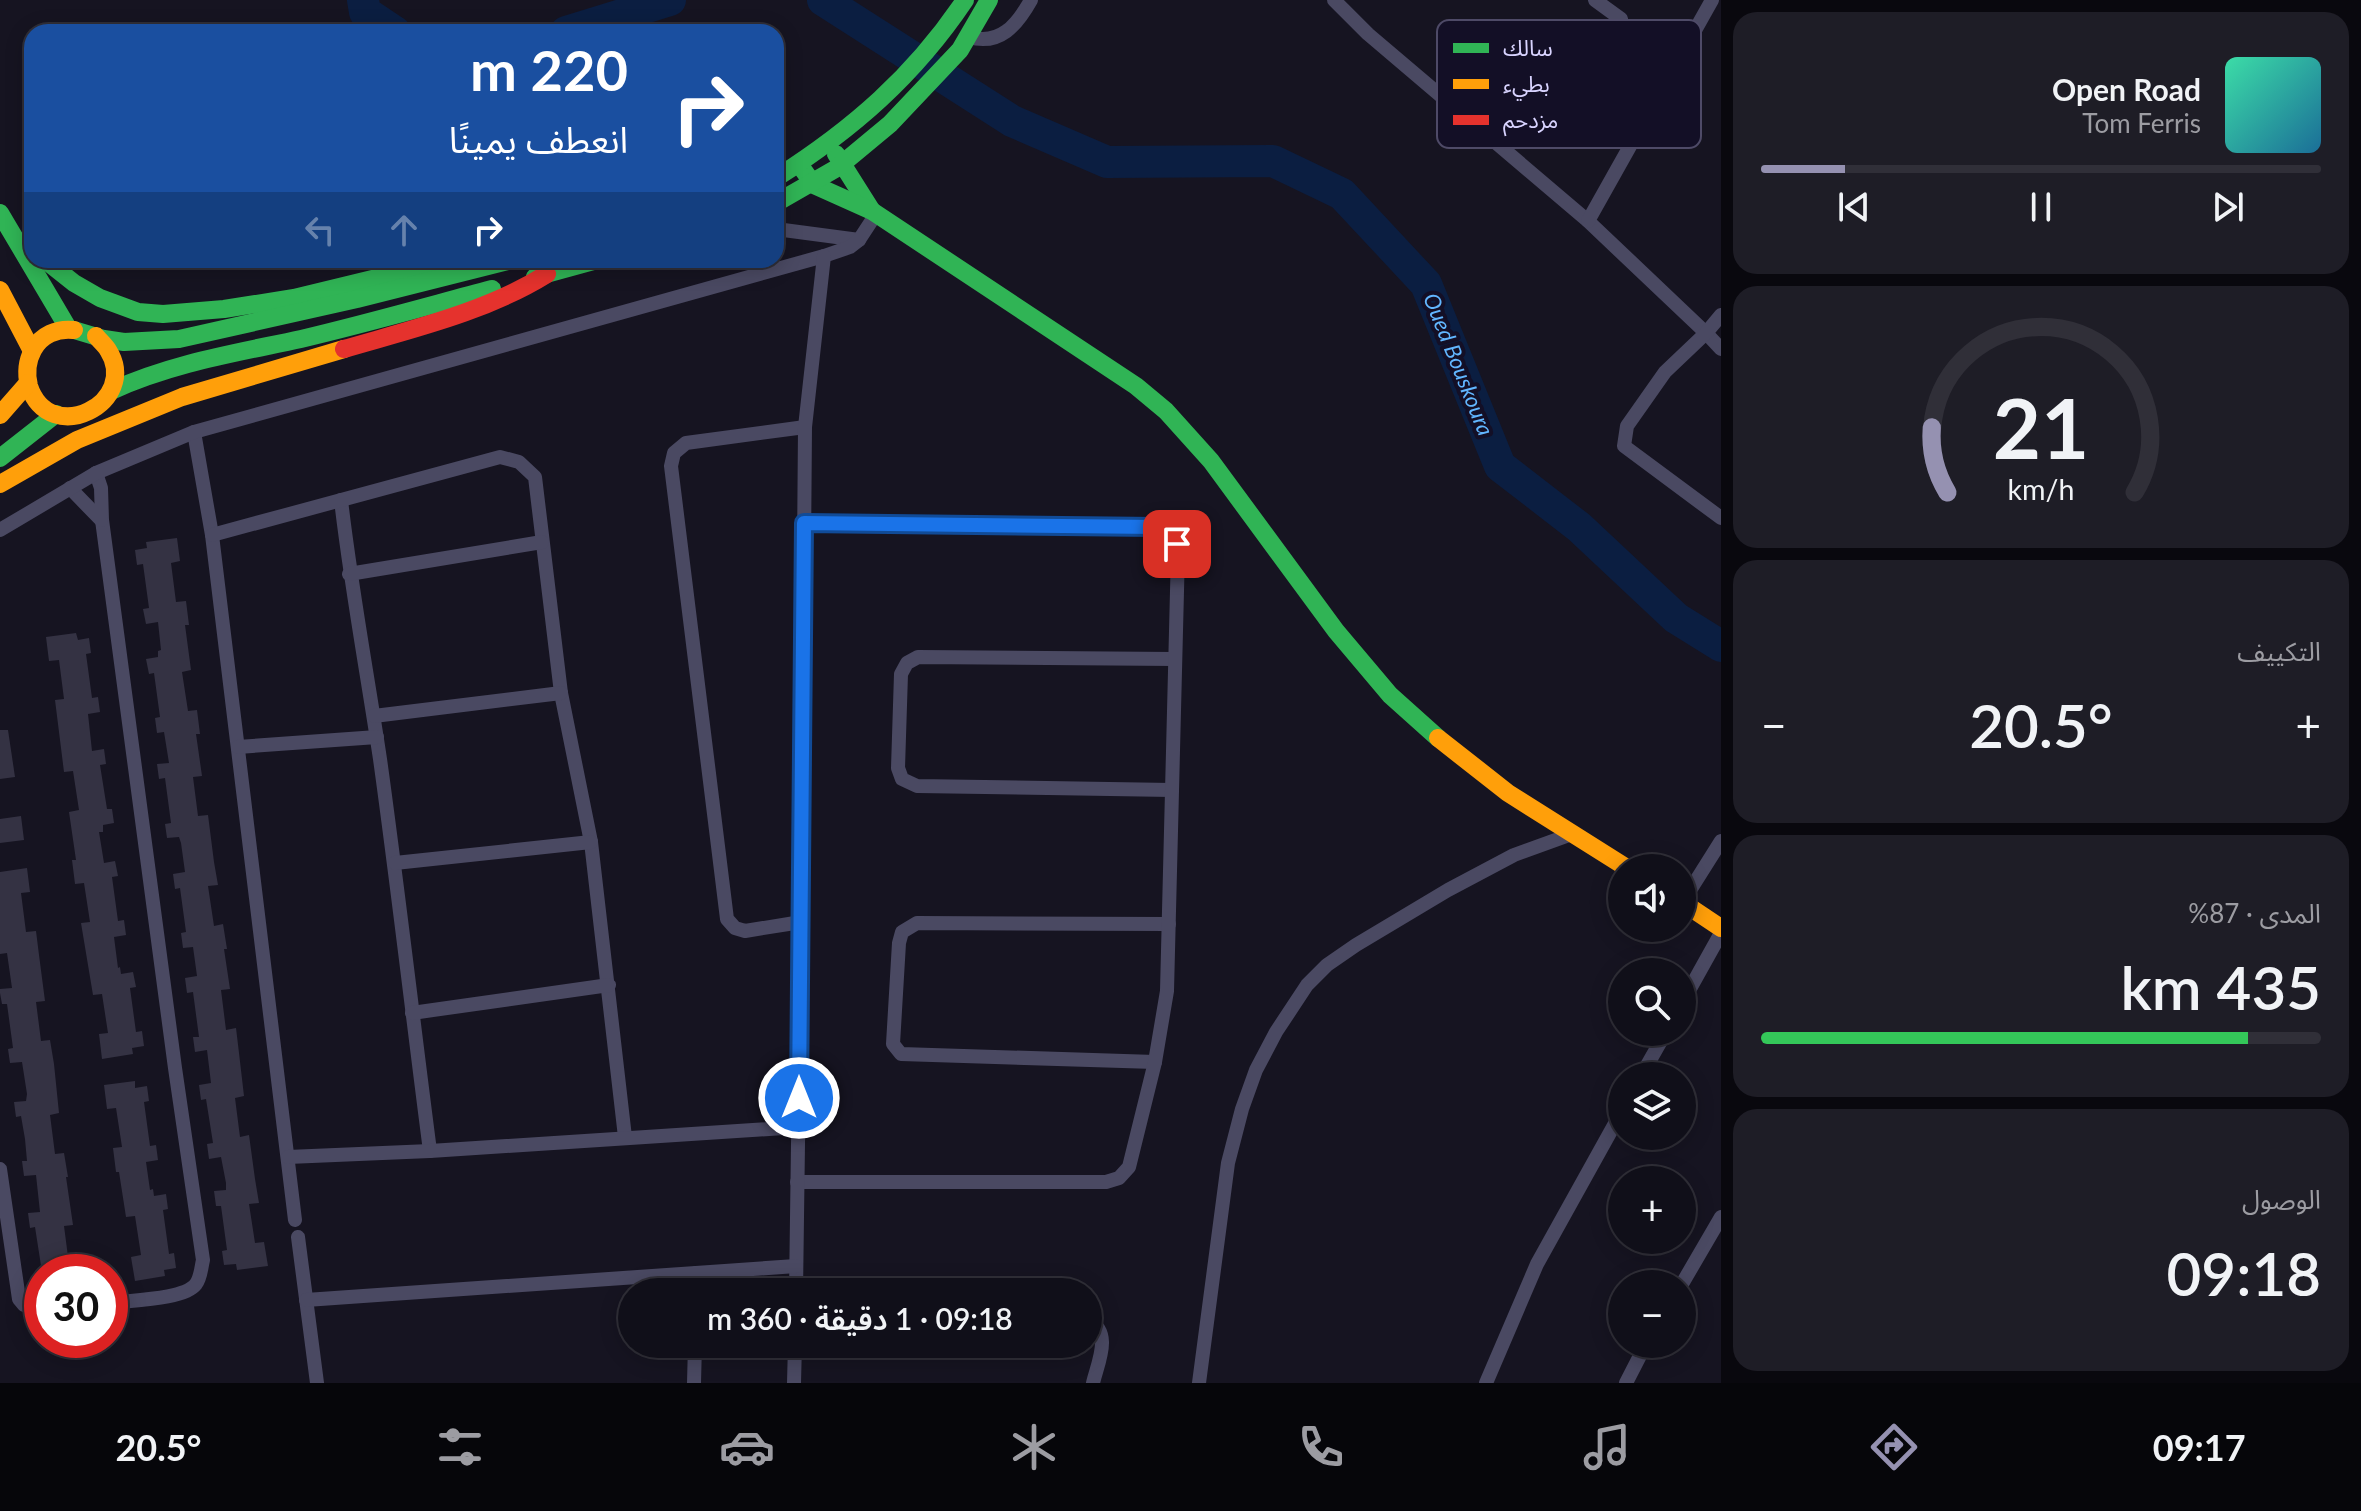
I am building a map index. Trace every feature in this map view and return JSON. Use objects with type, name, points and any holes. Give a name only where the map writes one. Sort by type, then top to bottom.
[{"type":"main road","points":[[784,173],[829,143],[887,96],[928,52],[965,0]]},
{"type":"main road","points":[[784,199],[814,185],[844,165],[908,108],[949,65],[989,0]]},
{"type":"main road","points":[[829,143],[874,213]]},
{"type":"main road","points":[[799,164],[814,185],[874,213],[1151,398],[1190,435],[1211,461],[1336,631],[1390,695],[1508,793],[1608,856]]},
{"type":"main road","points":[[0,213],[24,254]]},
{"type":"main road","points":[[13,235],[24,244]]},
{"type":"main road","points":[[33,268],[68,328]]},
{"type":"main road","points":[[55,268],[100,298],[138,312],[163,314],[224,309],[294,298],[418,268]]},
{"type":"main road","points":[[96,336],[112,359],[115,375],[111,391],[101,405],[88,413],[72,417],[56,414],[38,402],[28,383],[26,369],[32,351],[45,337],[68,328],[139,343],[163,342],[389,292],[480,268]]},
{"type":"main road","points":[[111,391],[170,367],[304,338],[568,268]]},
{"type":"main road","points":[[0,484],[77,440],[182,397],[436,322],[518,292],[547,274]]},
{"type":"main road","points":[[0,290],[32,351]]},
{"type":"main road","points":[[0,415],[28,383]]},
{"type":"main road","points":[[0,458],[56,414]]},
{"type":"main road","points":[[1696,913],[1721,930]]},
{"type":"street","points":[[969,37],[987,39],[1006,33],[1031,0]]},
{"type":"street","points":[[1334,0],[1368,34],[1437,93]]},
{"type":"street","points":[[1595,0],[1621,19]]},
{"type":"street","points":[[1701,20],[1712,0]]},
{"type":"street","points":[[1502,148],[1588,221],[1721,349]]},
{"type":"street","points":[[1588,221],[1629,148]]},
{"type":"street","points":[[784,267],[850,247],[859,240],[874,213]]},
{"type":"street","points":[[784,230],[859,240]]},
{"type":"street","points":[[796,1278],[805,427],[824,256]]},
{"type":"street","points":[[0,530],[96,473],[194,432],[781,268]]},
{"type":"street","points":[[1721,315],[1665,372],[1627,426],[1624,446],[1721,518]]},
{"type":"street","points":[[801,922],[740,930],[730,924],[725,912],[671,466],[674,453],[686,443],[805,427]]},
{"type":"street","points":[[194,432],[212,535],[295,1220]]},
{"type":"street","points":[[212,535],[500,457],[519,462],[535,477],[561,693],[591,842],[625,1137]]},
{"type":"street","points":[[96,473],[101,488],[102,520],[203,1260],[201,1275],[185,1292],[128,1300]]},
{"type":"street","points":[[70,488],[102,520]]},
{"type":"street","points":[[341,500],[349,574],[395,863],[430,1151]]},
{"type":"street","points":[[797,1182],[1106,1182],[1125,1173],[1131,1160],[1155,1062],[1167,991],[1178,551],[1173,537],[1157,527],[804,523]]},
{"type":"street","points":[[349,574],[542,542]]},
{"type":"street","points":[[1172,790],[917,786],[902,779],[898,768],[901,674],[907,663],[918,657],[1175,659]]},
{"type":"street","points":[[374,716],[561,693]]},
{"type":"street","points":[[238,747],[377,737]]},
{"type":"street","points":[[1199,1383],[1228,1163],[1242,1109],[1256,1070],[1276,1032],[1307,985],[1327,965],[1356,945],[1448,890],[1514,855],[1572,834]]},
{"type":"street","points":[[1696,884],[1715,858],[1721,841]]},
{"type":"street","points":[[395,863],[591,842]]},
{"type":"street","points":[[1155,1062],[901,1054],[893,1044],[899,943],[902,932],[917,923],[1169,924]]},
{"type":"street","points":[[1696,977],[1721,930]]},
{"type":"street","points":[[412,1013],[609,985]]},
{"type":"street","points":[[288,1157],[799,1127]]},
{"type":"street","points":[[1486,1383],[1537,1264],[1608,1136]]},
{"type":"street","points":[[0,1169],[19,1299],[24,1305]]},
{"type":"street","points":[[1690,1270],[1721,1217]]},
{"type":"street","points":[[298,1237],[317,1383]]},
{"type":"street","points":[[306,1300],[796,1266]]},
{"type":"street","points":[[696,1273],[696,1278]]},
{"type":"street","points":[[694,1383],[695,1358]]},
{"type":"street","points":[[794,1383],[795,1358]]},
{"type":"street","points":[[1093,1383],[1099,1358]]},
{"type":"street","points":[[1626,1383],[1639,1358]]},
{"type":"building","points":[[177,538],[180,561],[171,563],[176,602],[186,601],[189,625],[185,625],[191,670],[182,672],[188,711],[197,710],[200,734],[196,734],[202,776],[193,777],[198,816],[208,815],[218,885],[208,886],[214,926],[223,924],[227,949],[224,949],[230,989],[221,990],[226,1030],[236,1028],[244,1096],[235,1098],[240,1137],[249,1135],[259,1203],[249,1204],[255,1243],[264,1242],[268,1266],[237,1270],[236,1264],[224,1265],[222,1251],[227,1250],[221,1206],[216,1206],[214,1191],[226,1190],[226,1183],[221,1157],[209,1159],[207,1144],[213,1143],[206,1099],[201,1100],[199,1085],[211,1083],[207,1050],[195,1052],[193,1037],[199,1037],[193,992],[187,993],[185,978],[197,976],[193,947],[183,948],[181,933],[186,932],[180,888],[175,889],[173,874],[185,872],[179,837],[167,838],[165,824],[171,823],[165,778],[159,779],[157,764],[169,763],[164,732],[157,733],[155,718],[160,717],[154,673],[149,674],[146,659],[158,657],[161,650],[158,622],[146,624],[143,609],[149,608],[143,564],[137,565],[135,550],[147,548],[146,542]]},
{"type":"building","points":[[76,633],[78,640],[89,638],[91,653],[86,654],[92,698],[98,697],[100,712],[88,714],[92,751],[104,749],[106,764],[100,765],[107,809],[112,809],[114,823],[103,825],[103,832],[99,832],[104,863],[115,861],[118,876],[112,877],[118,921],[124,920],[126,935],[114,937],[118,968],[121,974],[133,972],[136,987],[130,988],[136,1032],[142,1031],[144,1046],[132,1048],[133,1054],[102,1059],[99,1034],[108,1033],[102,994],[93,995],[81,923],[90,922],[84,883],[75,884],[72,860],[76,860],[69,812],[79,810],[73,771],[64,772],[55,700],[64,699],[59,660],[49,661],[46,637]]},
{"type":"building","points":[[0,730],[8,730],[15,777],[0,779]]},
{"type":"building","points":[[21,816],[24,840],[0,843],[0,819]]},
{"type":"building","points":[[27,868],[30,892],[21,893],[26,932],[36,931],[45,1001],[36,1002],[41,1041],[50,1040],[54,1064],[59,1113],[50,1115],[55,1154],[64,1153],[68,1177],[73,1225],[64,1226],[68,1254],[39,1254],[35,1227],[30,1228],[28,1213],[40,1212],[36,1175],[24,1176],[22,1161],[27,1161],[25,1139],[21,1116],[16,1117],[14,1102],[26,1101],[27,1094],[22,1062],[10,1063],[8,1049],[13,1048],[7,1004],[2,1004],[0,993],[0,989],[12,988],[7,953],[0,954],[0,872]]},
{"type":"building","points":[[135,1081],[135,1088],[147,1086],[149,1101],[144,1102],[150,1146],[156,1145],[158,1160],[146,1162],[150,1190],[153,1189],[154,1196],[166,1194],[168,1209],[163,1210],[169,1254],[174,1253],[176,1268],[164,1270],[165,1276],[135,1281],[131,1257],[141,1255],[135,1216],[126,1217],[113,1148],[122,1147],[116,1108],[107,1109],[104,1085]]},
{"type":"waterway","name":"Oued Bouskoura","points":[[363,0],[365,12],[383,24]]},
{"type":"waterway","name":"Oued Bouskoura","points":[[592,24],[670,0]]},
{"type":"waterway","name":"Oued Bouskoura","points":[[823,0],[1012,121],[1107,162],[1273,161],[1342,194],[1426,284],[1500,466],[1579,527],[1676,618],[1721,646]]},
{"type":"traffic: fast","points":[[784,173],[831,140],[880,99],[925,53],[965,0]]},
{"type":"traffic: fast","points":[[784,198],[837,168],[890,124],[960,50],[989,0]]},
{"type":"traffic: fast","points":[[836,154],[872,211]]},
{"type":"traffic: fast","points":[[799,164],[814,185],[872,211],[1136,386],[1166,411],[1211,461],[1336,631],[1390,695],[1438,738]]},
{"type":"traffic: fast","points":[[0,213],[24,254]]},
{"type":"traffic: fast","points":[[33,268],[68,328]]},
{"type":"traffic: fast","points":[[55,268],[100,298],[138,312],[163,314],[224,309],[294,298],[418,268]]},
{"type":"traffic: fast","points":[[74,330],[124,342],[179,339],[480,268]]},
{"type":"traffic: fast","points":[[535,277],[568,268]]},
{"type":"traffic: fast","points":[[111,391],[181,366],[325,333],[492,289]]},
{"type":"traffic: fast","points":[[0,458],[56,414]]},
{"type":"traffic: slow","points":[[0,290],[32,351]]},
{"type":"traffic: slow","points":[[74,330],[56,331],[45,337],[36,345],[28,363],[29,386],[40,405],[55,414],[72,416],[89,411],[103,401],[113,386],[115,369],[108,350],[96,336]]},
{"type":"traffic: slow","points":[[0,484],[77,440],[182,397],[344,349]]},
{"type":"traffic: slow","points":[[0,415],[28,383]]},
{"type":"traffic: slow","points":[[1438,738],[1508,793],[1608,856]]},
{"type":"traffic: slow","points":[[1696,911],[1721,928]]},
{"type":"traffic: jam","points":[[344,349],[474,309],[547,274]]},
{"type":"route","points":[[799,1098],[804,523],[1157,527],[1169,532],[1177,544]]}]
